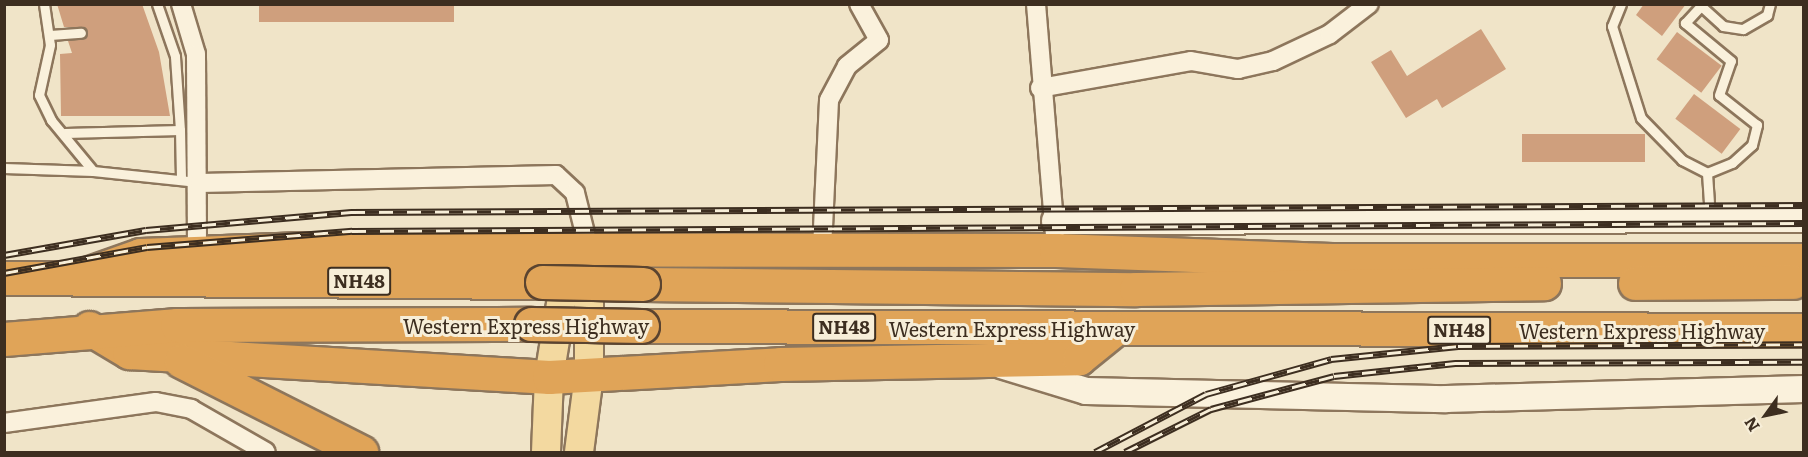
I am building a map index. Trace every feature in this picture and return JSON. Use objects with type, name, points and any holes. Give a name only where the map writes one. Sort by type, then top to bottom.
[{"type":"highway","points":[[1055,236],[1094,288]]},
{"type":"highway","points":[[78,277],[140,255],[197,251],[822,249],[1055,236],[1332,260],[1803,260]]},
{"type":"highway","name":"Western Express Highway","points":[[4,278],[1094,288],[1803,282]]},
{"type":"highway","name":"Western Express Highway","points":[[4,339],[88,328],[531,324],[1114,329],[1803,330]]},
{"type":"highway","points":[[88,328],[129,352],[549,377],[780,364],[1079,358],[1114,329]]},
{"type":"highway","points":[[166,354],[361,453]]},
{"type":"main road","points":[[579,453],[589,375],[580,249]]},
{"type":"main road","points":[[546,453],[549,377],[580,249]]},
{"type":"street","points":[[181,4],[196,54],[200,183],[197,251]]},
{"type":"street","points":[[822,249],[829,100],[847,66],[879,40],[859,4]]},
{"type":"street","points":[[1036,4],[1040,88],[1055,236],[1803,219]]},
{"type":"street","points":[[1040,88],[1191,61],[1238,69],[1273,61],[1329,34],[1370,4]]},
{"type":"street","points":[[200,183],[556,176],[574,193],[580,249]]},
{"type":"street","points":[[986,360],[1086,391],[1446,399],[1803,389]]},
{"type":"street","points":[[4,423],[156,402],[191,409],[266,453]]},
{"type":"lane","points":[[44,4],[50,35],[37,85],[45,110],[93,171]]},
{"type":"lane","points":[[157,4],[175,56],[181,179]]},
{"type":"lane","points":[[1621,4],[1612,26],[1641,118],[1682,160],[1707,173],[1732,163],[1752,145],[1757,125],[1719,95],[1731,61],[1685,23],[1701,6],[1723,26],[1743,29],[1767,15],[1770,4]]},
{"type":"lane","points":[[50,35],[81,33]]},
{"type":"lane","points":[[65,133],[180,130]]},
{"type":"lane","points":[[4,168],[93,171],[181,179],[200,183]]},
{"type":"lane","points":[[1707,173],[1710,220]]},
{"type":"building","points":[[57,4],[142,4],[159,52],[170,116],[61,116],[60,54],[72,53],[68,41],[88,33],[83,27],[64,27]]},
{"type":"building","points":[[259,4],[454,4],[454,22],[259,22]]},
{"type":"building","points":[[1644,4],[1686,4],[1662,36],[1636,15]]},
{"type":"building","points":[[1481,29],[1506,69],[1442,108],[1437,99],[1406,118],[1371,62],[1391,50],[1407,76]]},
{"type":"building","points":[[1677,32],[1722,66],[1701,93],[1657,59]]},
{"type":"building","points":[[1694,94],[1740,129],[1722,154],[1675,119]]},
{"type":"building","points":[[1522,134],[1645,134],[1645,162],[1522,162]]},
{"type":"railway","points":[[4,255],[146,230],[351,212],[1804,205]]},
{"type":"railway","points":[[4,273],[147,247],[352,231],[1804,223]]},
{"type":"railway","points":[[1095,452],[1206,394],[1331,359],[1458,346],[1804,344]]},
{"type":"railway","points":[[1125,452],[1211,409],[1334,376],[1455,363],[1804,362]]}]
